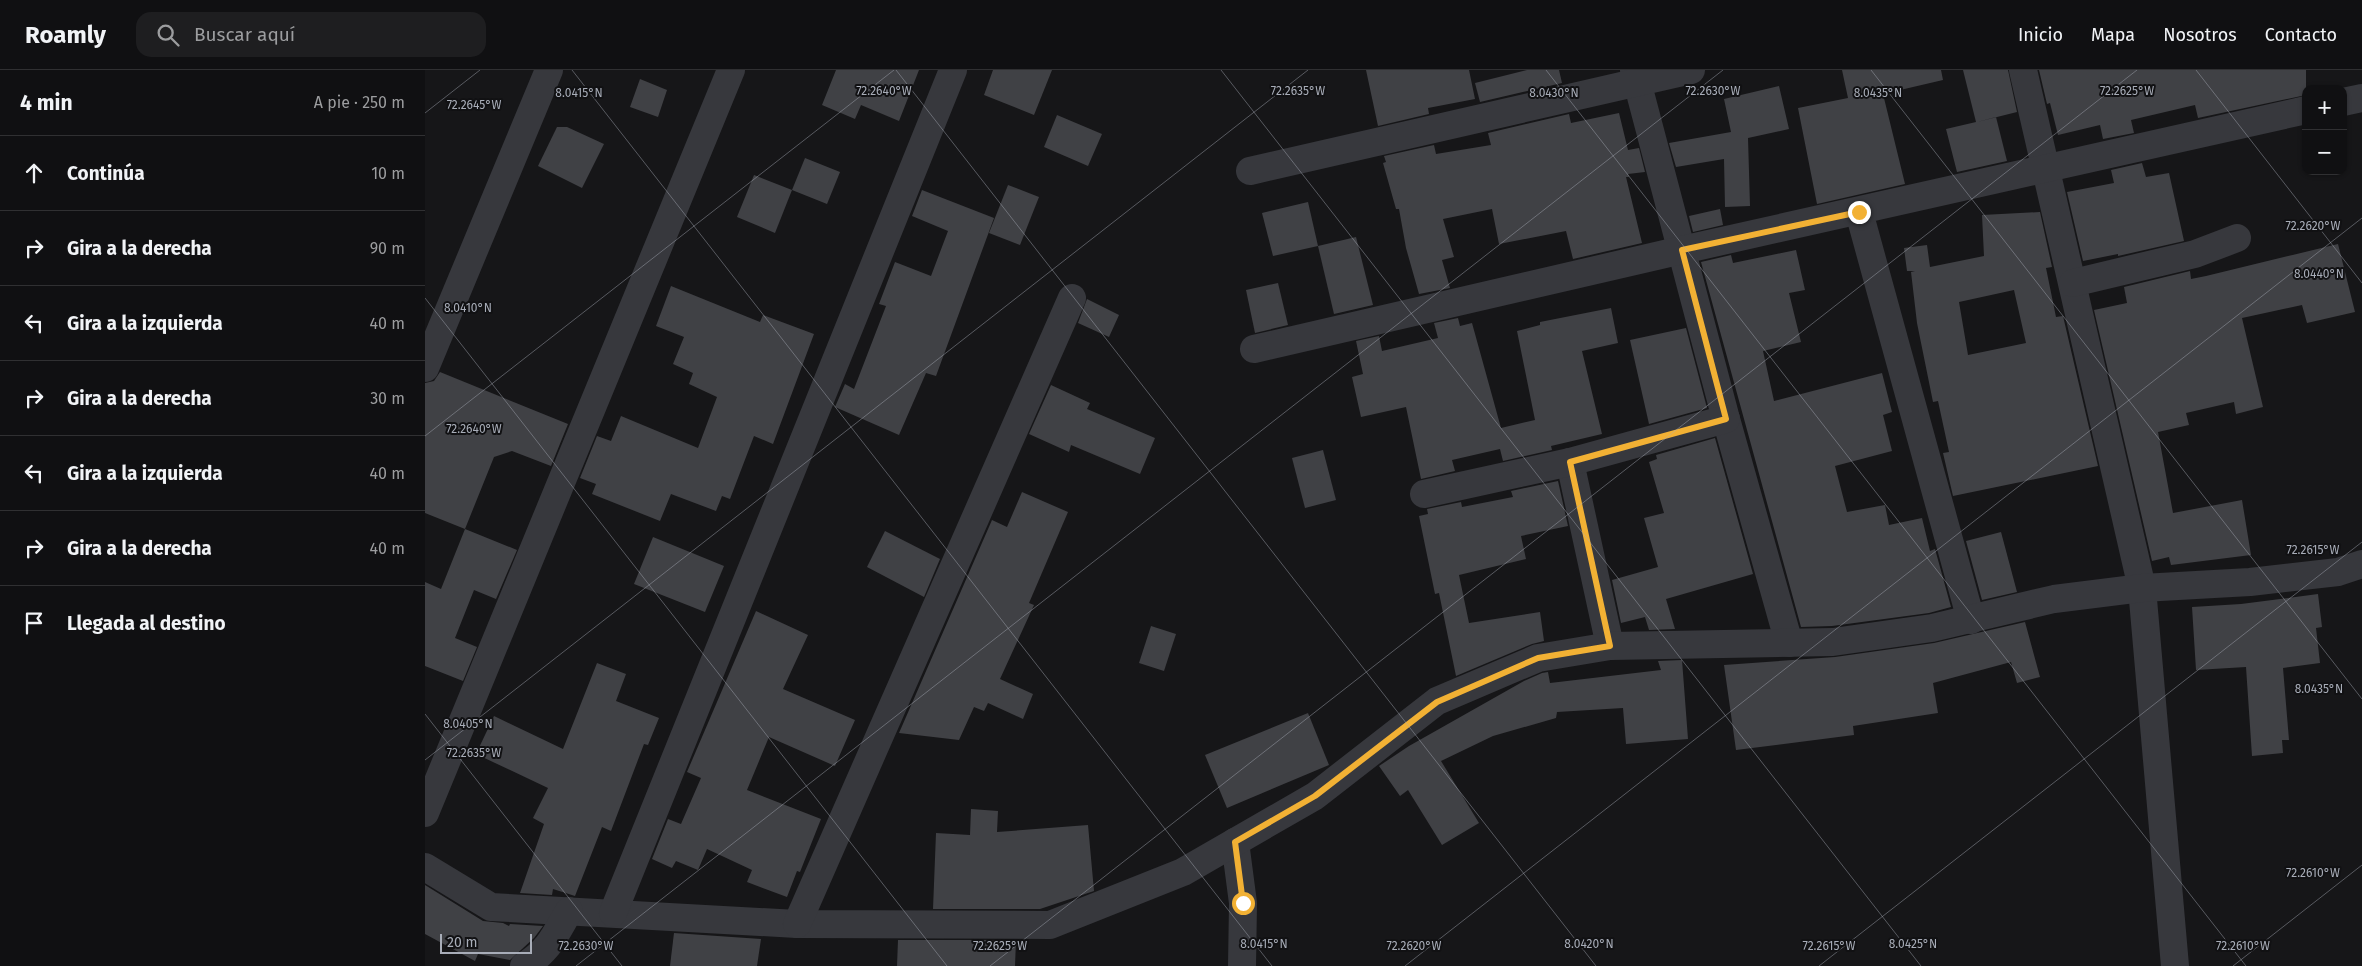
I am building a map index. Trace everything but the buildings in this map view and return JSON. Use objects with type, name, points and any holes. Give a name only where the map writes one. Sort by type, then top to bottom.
[{"type":"street","points":[[425,368],[549,70]]},
{"type":"street","points":[[425,814],[731,70]]},
{"type":"street","points":[[613,913],[953,70]]},
{"type":"street","points":[[1250,171],[1636,76],[1691,70]]},
{"type":"street","points":[[2023,70],[2142,588],[2175,966]]},
{"type":"street","points":[[1636,76],[1726,419],[1789,643]]},
{"type":"street","points":[[2347,101],[2362,98]]},
{"type":"street","points":[[1254,349],[1682,250],[1859,212],[2302,111]]},
{"type":"street","points":[[1859,212],[1971,620]]},
{"type":"street","points":[[2073,284],[2195,254],[2237,238]]},
{"type":"street","points":[[797,924],[1072,298]]},
{"type":"street","points":[[1425,494],[1570,462],[1726,419]]},
{"type":"street","points":[[1570,462],[1610,646]]},
{"type":"street","points":[[425,867],[491,907],[797,924],[1050,925],[1183,872],[1315,796],[1437,702],[1538,658],[1610,646],[1833,642],[1932,628],[2055,599],[2142,588],[2250,582],[2338,572],[2362,564]]},
{"type":"street","points":[[1235,842],[1243,903],[1242,966]]},
{"type":"street","points":[[524,966],[539,956],[551,944],[569,911]]},
{"type":"route","points":[[1243,903],[1235,842],[1315,796],[1437,702],[1538,658],[1610,646],[1570,462],[1726,419],[1682,250],[1859,212]]}]
